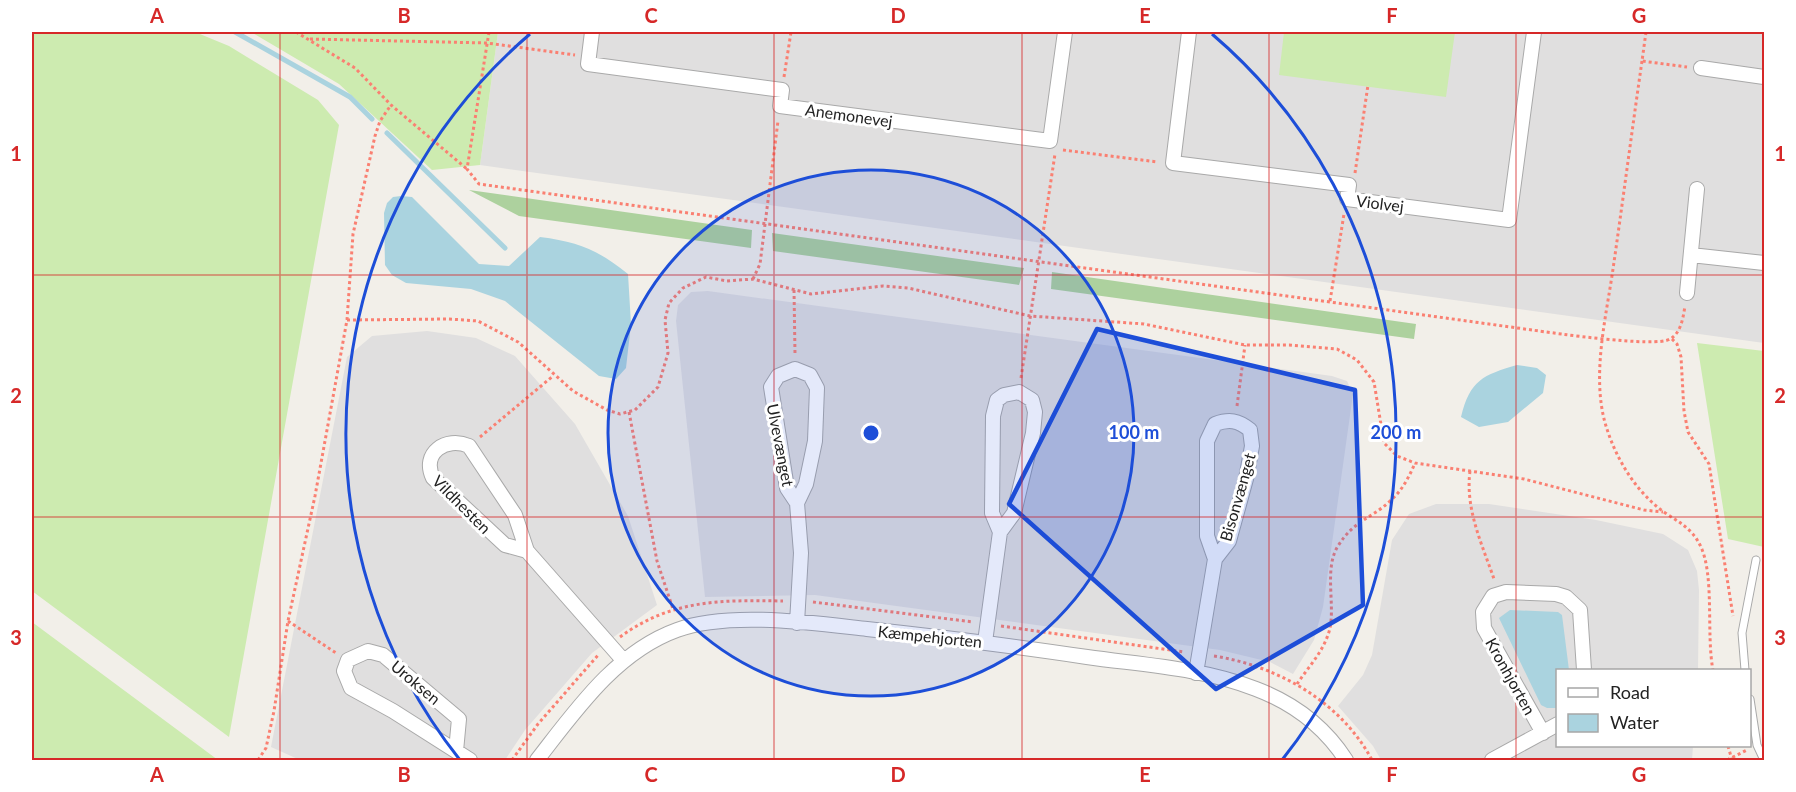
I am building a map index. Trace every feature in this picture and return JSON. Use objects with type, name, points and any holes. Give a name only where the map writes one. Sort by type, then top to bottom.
[{"type":"street","points":[[592,32],[588,64],[782,90],[780,106]]},
{"type":"street","name":"Anemonevej","points":[[780,106],[1050,141],[1065,32]]},
{"type":"street","points":[[1173,162],[1189,32]]},
{"type":"street","name":"Violvej","points":[[1173,162],[1509,220],[1534,32]]},
{"type":"street","points":[[1701,68],[1764,77]]},
{"type":"street","points":[[1687,293],[1697,189]]},
{"type":"street","points":[[1691,255],[1764,263]]},
{"type":"street","name":"Ulvevænget","points":[[797,503],[806,484],[815,441],[817,388],[810,375],[795,369],[778,376],[771,387],[787,488],[797,503],[801,553],[797,622]]},
{"type":"street","points":[[985,642],[1000,532],[1014,513],[1033,433],[1035,412],[1032,400],[1019,392],[1004,395],[996,400],[993,416],[992,513],[1000,532]]},
{"type":"street","name":"Bisonvænget","points":[[1196,673],[1215,559],[1228,541],[1252,446],[1250,430],[1241,422],[1227,420],[1215,424],[1207,441],[1207,536],[1215,559]]},
{"type":"street","name":"Vildhesten","points":[[527,551],[505,545],[433,478],[428,468],[430,458],[437,449],[448,443],[459,442],[469,446],[515,515],[527,551],[623,660]]},
{"type":"street","points":[[1499,594],[1506,592],[1566,597],[1580,610],[1584,669]]},
{"type":"street","name":"Kronhjorten","points":[[1499,594],[1492,596],[1483,612],[1484,628],[1543,733]]},
{"type":"street","name":"Kæmpehjorten","points":[[537,760],[567,722],[623,660],[649,642],[680,629],[723,621],[797,622],[985,642],[1230,680],[1296,708],[1326,733],[1346,760]]},
{"type":"street","name":"Uroksen","points":[[456,751],[459,719],[392,662],[383,655],[368,651],[348,660],[344,671],[351,688],[393,711],[470,760]]},
{"type":"street","name":"Kronhjorten","points":[[1492,760],[1556,725]]},
{"type":"lane","points":[[1745,669],[1742,633],[1756,560]]},
{"type":"lane","points":[[1751,710],[1757,745],[1764,760]]},
{"type":"path","points":[[296,32],[355,68],[391,105],[467,169],[479,184],[1532,330],[1664,342],[1672,339],[1682,324]]},
{"type":"path","points":[[467,169],[489,32]]},
{"type":"path","points":[[782,90],[791,32]]},
{"type":"path","points":[[1646,32],[1604,338],[1600,389],[1605,425],[1619,459],[1641,490],[1663,512],[1686,525],[1700,545],[1707,572],[1709,650],[1713,669]]},
{"type":"path","points":[[310,39],[487,43],[588,57]]},
{"type":"path","points":[[1642,61],[1701,68]]},
{"type":"path","points":[[1330,301],[1348,192],[1357,170],[1368,85]]},
{"type":"path","points":[[258,760],[266,748],[274,711],[288,621],[315,496],[347,320],[352,234],[375,136],[380,121],[391,105]]},
{"type":"path","points":[[753,279],[760,264],[780,106]]},
{"type":"path","points":[[1019,392],[1055,149],[1173,162]]},
{"type":"path","points":[[347,320],[478,321],[518,342],[573,391],[607,410],[620,414],[629,412],[647,400],[658,387],[668,353],[665,320],[669,303],[683,288],[706,277],[727,281],[753,279],[811,294],[892,286],[1030,316],[1144,324],[1245,345],[1289,345],[1337,349],[1358,360],[1374,382],[1384,442],[1397,456],[1415,463],[1524,479],[1644,510],[1663,512]]},
{"type":"path","points":[[794,290],[795,369]]},
{"type":"path","points":[[1672,339],[1680,349],[1684,411],[1688,432],[1709,464],[1731,611],[1742,633]]},
{"type":"path","points":[[1235,421],[1245,345]]},
{"type":"path","points":[[469,446],[554,376]]},
{"type":"path","points":[[629,412],[657,561],[680,629]]},
{"type":"path","points":[[1297,684],[1324,646],[1330,627],[1332,568],[1336,548],[1354,524],[1390,502],[1409,479],[1415,463]]},
{"type":"path","points":[[1470,471],[1467,491],[1470,507],[1499,594]]},
{"type":"path","points":[[288,621],[348,660]]},
{"type":"highlighted area","points":[[1097,329],[1355,390],[1363,605],[1216,689],[1009,504]]},
{"type":"shaded area","points":[[498,32],[1764,32],[1764,343],[480,165]]},
{"type":"shaded area","points":[[708,291],[1332,376],[1347,381],[1353,394],[1323,607],[1314,640],[1293,674],[1270,662],[1220,650],[815,595],[705,597],[676,321],[678,305],[691,292]]},
{"type":"shaded area","points":[[427,331],[476,338],[515,356],[575,424],[628,516],[657,605],[592,653],[525,730],[505,760],[300,760],[271,747],[347,357],[372,336]]},
{"type":"shaded area","points":[[1436,504],[1489,504],[1596,520],[1663,534],[1688,550],[1697,571],[1699,590],[1698,669],[1556,669],[1556,747],[1693,747],[1692,760],[1381,760],[1373,746],[1338,706],[1363,675],[1372,655],[1392,540],[1409,514]]},
{"type":"green space","points":[[32,32],[195,32],[229,46],[318,100],[339,125],[229,737],[32,591]]},
{"type":"green space","points":[[251,32],[498,32],[480,165],[432,170],[339,84]]},
{"type":"green space","points":[[1284,32],[1455,32],[1446,97],[1279,75]]},
{"type":"green space","points":[[469,190],[752,230],[751,248],[519,216]]},
{"type":"green space","points":[[772,233],[1024,268],[1019,285],[773,251]]},
{"type":"green space","points":[[1052,272],[1416,324],[1414,339],[1051,289]]},
{"type":"green space","points":[[1697,343],[1764,351],[1764,547],[1728,539]]},
{"type":"green space","points":[[32,622],[218,760],[32,760]]},
{"type":"water","points":[[393,197],[412,197],[479,264],[509,266],[540,237],[587,248],[628,274],[631,324],[626,368],[616,379],[599,376],[505,301],[471,289],[406,283],[392,275],[385,265],[384,213],[387,203]]},
{"type":"water","points":[[1517,365],[1537,368],[1546,375],[1543,393],[1508,422],[1479,427],[1461,417],[1469,395],[1480,381],[1495,372]]},
{"type":"water","points":[[1510,610],[1558,612],[1562,615],[1569,669],[1556,669],[1556,708],[1541,705],[1499,618]]},
{"type":"waterway","points":[[235,32],[350,97],[372,119]]},
{"type":"waterway","points":[[387,133],[505,248]]}]
